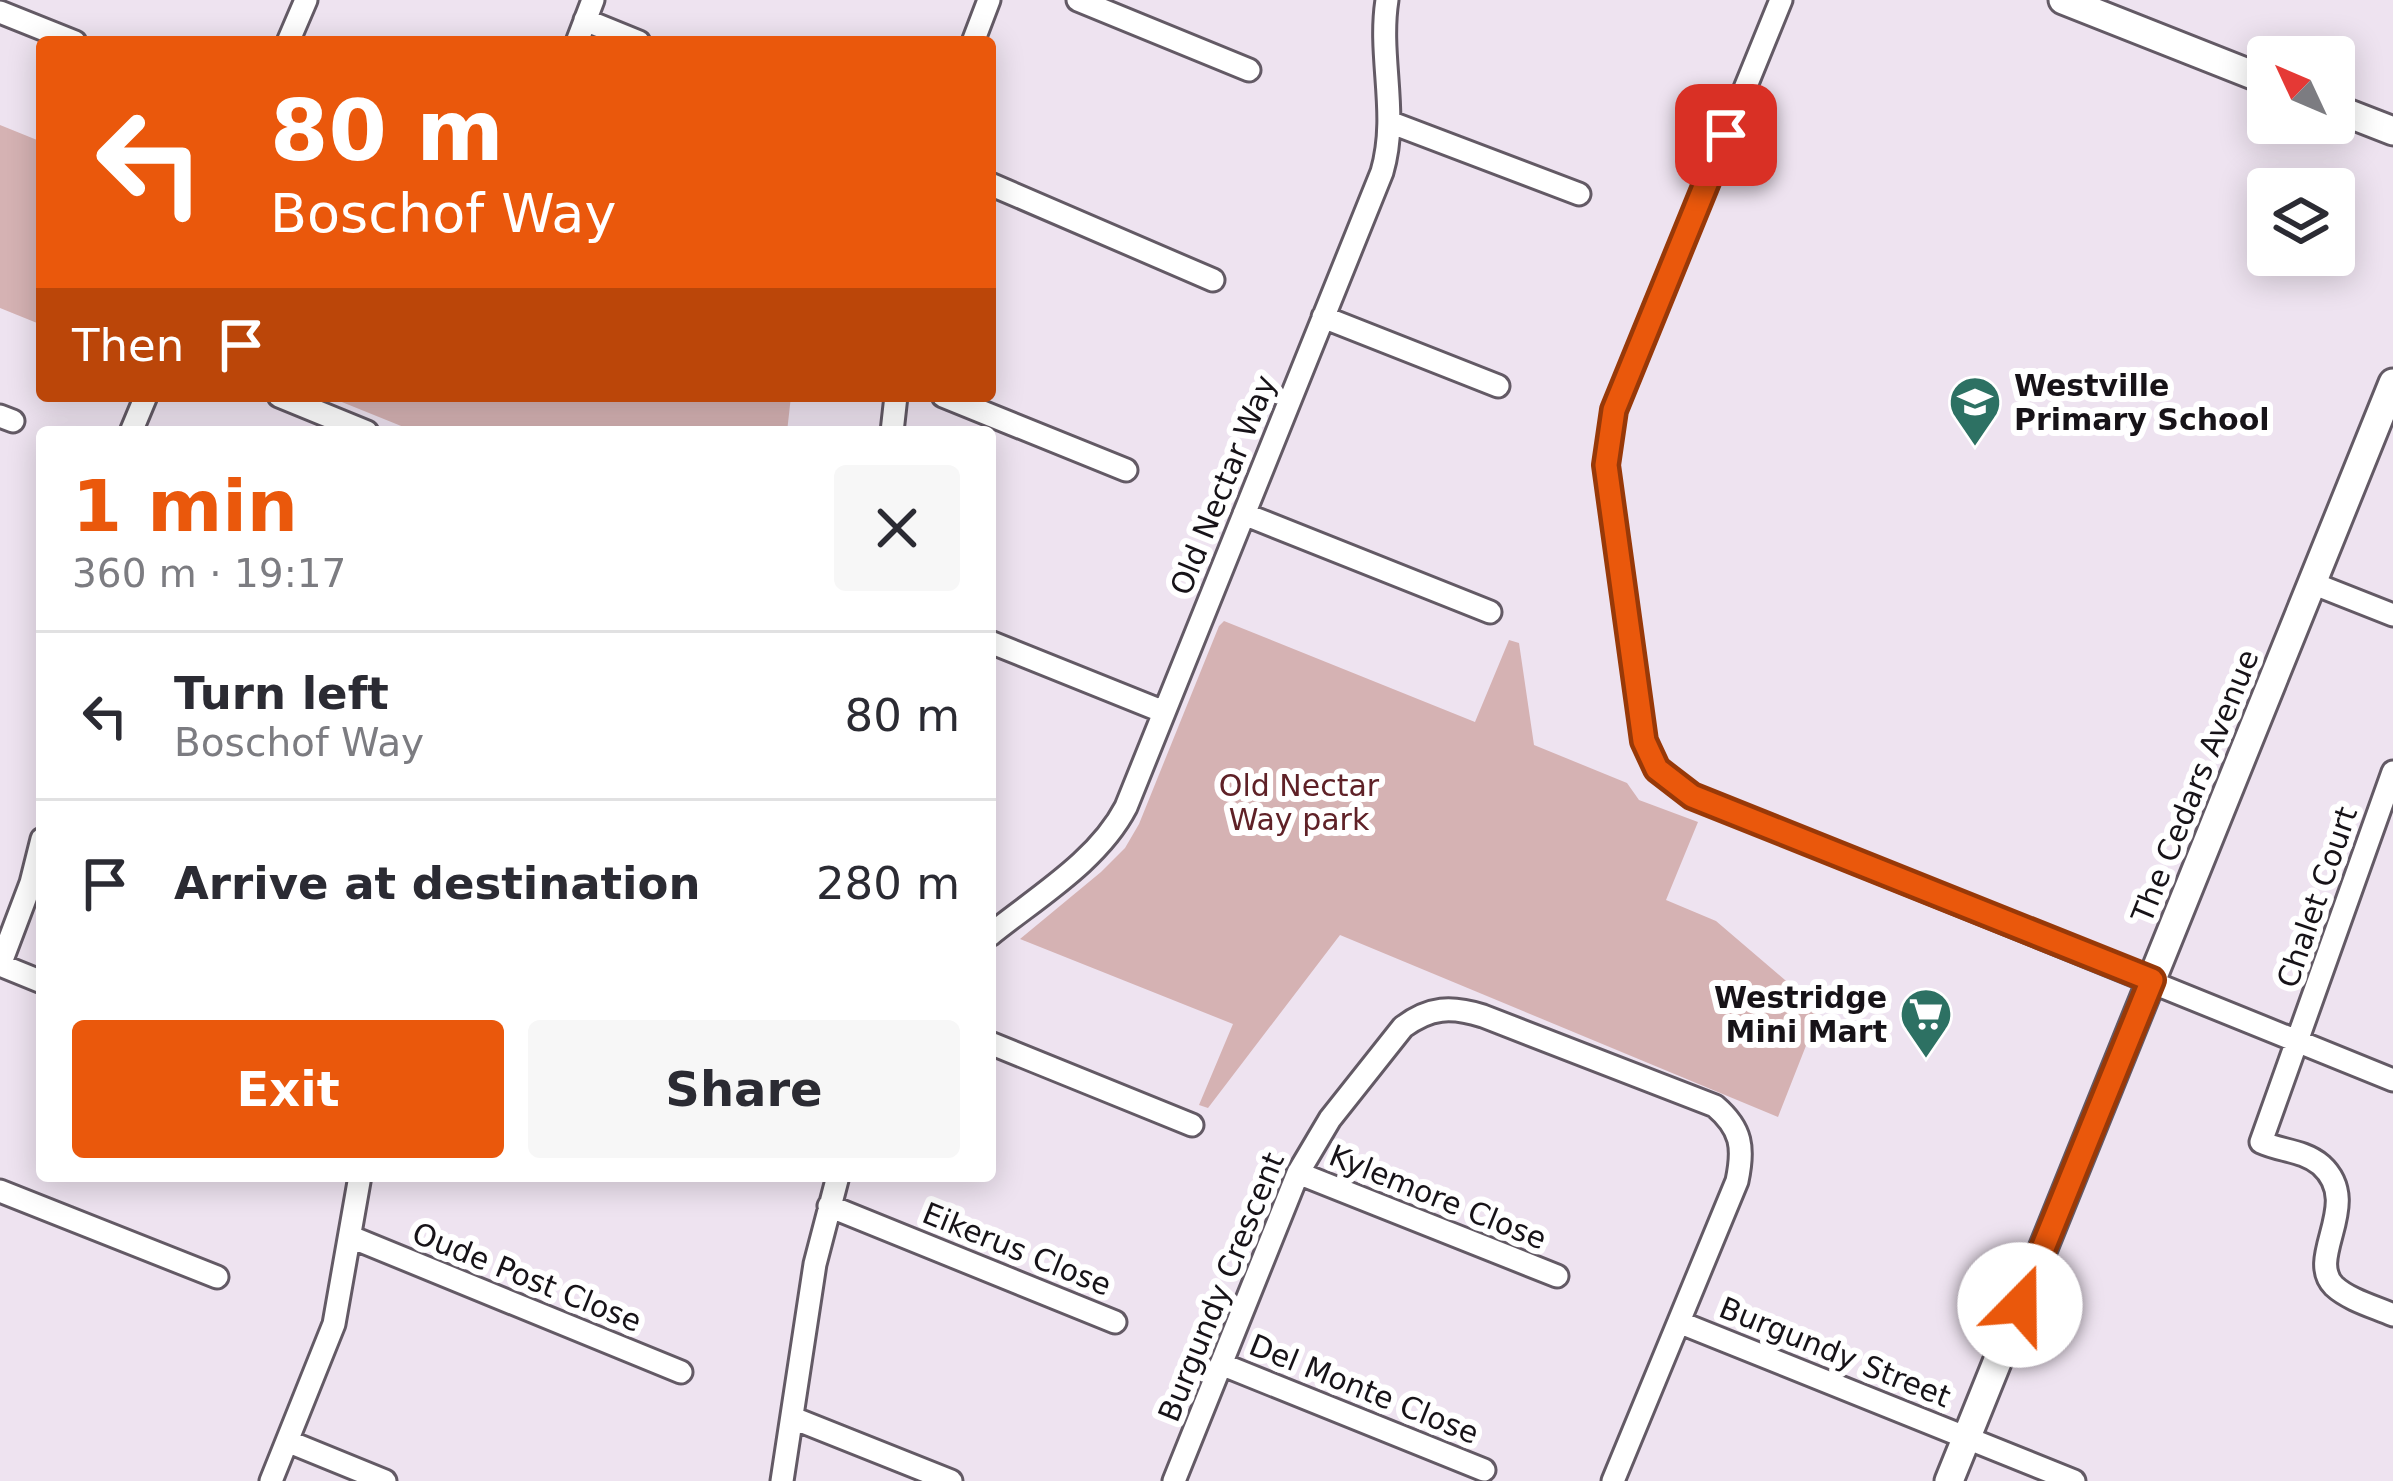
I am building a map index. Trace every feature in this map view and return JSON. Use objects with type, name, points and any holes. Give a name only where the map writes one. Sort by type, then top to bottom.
[{"type":"street","points":[[291,36],[305,0]]},
{"type":"street","points":[[975,36],[989,0]]},
{"type":"street","points":[[1078,0],[1249,70]]},
{"type":"street","name":"Old Nectar Way","points":[[996,929],[1107,838],[1126,807],[1382,172],[1392,123],[1382,31],[1387,0]]},
{"type":"street","points":[[1781,0],[1607,436],[1607,480],[1644,741],[1657,769],[1692,796],[2393,1080]]},
{"type":"street","points":[[2063,0],[2112,8],[2247,71]]},
{"type":"street","points":[[589,10],[630,36]]},
{"type":"street","points":[[0,12],[60,36]]},
{"type":"street","points":[[2355,116],[2393,131]]},
{"type":"street","points":[[1392,123],[1579,194]]},
{"type":"street","points":[[996,187],[1214,280]]},
{"type":"street","points":[[1323,317],[1498,386]]},
{"type":"street","name":"The Cedars Avenue","points":[[1949,1481],[2393,382]]},
{"type":"street","points":[[293,402],[352,426]]},
{"type":"street","points":[[958,402],[1126,470]]},
{"type":"street","points":[[1244,514],[1490,612]]},
{"type":"street","points":[[2312,583],[2393,615]]},
{"type":"street","points":[[996,644],[1164,712]]},
{"type":"street","name":"Chalet Court","points":[[2393,772],[2261,1142],[2299,1152],[2319,1163],[2336,1182],[2338,1211],[2324,1268],[2330,1282],[2343,1292],[2393,1315]]},
{"type":"street","points":[[36,865],[0,965],[36,980]]},
{"type":"street","name":"Burgundy Crescent","points":[[1174,1481],[1298,1173],[1330,1119],[1403,1027],[1421,1014],[1442,1008],[1483,1016],[1715,1106],[1734,1122],[1744,1151],[1737,1181],[1613,1481]]},
{"type":"street","points":[[996,1045],[1192,1125]]},
{"type":"street","name":"Kylemore Close","points":[[1298,1173],[1556,1276]]},
{"type":"street","points":[[271,1481],[334,1324],[359,1182]]},
{"type":"street","points":[[782,1481],[815,1264],[836,1182]]},
{"type":"street","points":[[0,1192],[217,1276]]},
{"type":"street","name":"Eikerus Close","points":[[829,1206],[1115,1322]]},
{"type":"street","name":"Oude Post Close","points":[[351,1237],[681,1372]]},
{"type":"street","name":"Burgundy Street","points":[[1681,1323],[2074,1481]]},
{"type":"street","name":"Del Monte Close","points":[[1221,1364],[1484,1470]]},
{"type":"street","points":[[793,1418],[951,1481]]},
{"type":"street","points":[[287,1441],[385,1481]]},
{"type":"green space","points":[[0,125],[36,140],[36,323],[0,308]]},
{"type":"green space","points":[[342,402],[790,402],[788,426],[401,426]]},
{"type":"green space","name":"Old Nectar Way park","points":[[1224,621],[1475,722],[1509,640],[1519,643],[1534,745],[1627,783],[1639,800],[1698,822],[1666,900],[1716,921],[1820,1010],[1778,1117],[1340,935],[1208,1108],[1199,1105],[1233,1024],[1020,939],[1125,848]]},
{"type":"place","name":"Westville Primary School","points":[[1975,448]]},
{"type":"place","name":"Westridge Mini Mart","points":[[1926,1060]]},
{"type":"route","points":[[1726,135],[1607,436],[1607,480],[1644,741],[1657,769],[1692,796],[2152,980],[2020,1305]]}]
